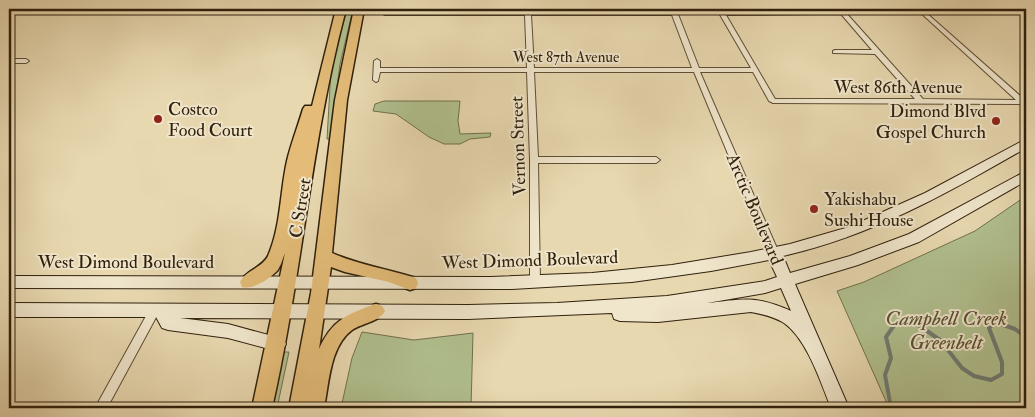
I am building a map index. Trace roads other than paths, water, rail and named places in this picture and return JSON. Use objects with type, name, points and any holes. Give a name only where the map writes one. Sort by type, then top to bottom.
[{"type":"main road","name":"C Street","points":[[262,408],[277,344],[324,78],[341,9]]},
{"type":"main road","name":"C Street","points":[[300,408],[324,256],[341,97],[359,9]]},
{"type":"main road","points":[[248,282],[271,266],[276,256],[282,238],[294,161],[306,115],[324,78]]},
{"type":"main road","name":"West Dimond Boulevard","points":[[9,282],[535,282],[668,272],[774,252],[830,238],[888,217],[967,177],[1026,143]]},
{"type":"main road","points":[[557,310],[667,303],[726,294],[786,280],[853,261],[914,238],[996,194],[1026,175]]},
{"type":"main road","name":"Arctic Boulevard","points":[[774,252],[840,408]]},
{"type":"main road","points":[[324,256],[345,266],[390,276],[410,283]]},
{"type":"main road","points":[[9,310],[557,310],[658,315],[751,306],[767,308],[791,319],[814,346]]},
{"type":"main road","points":[[158,310],[168,323],[237,333],[277,344]]},
{"type":"main road","points":[[314,408],[322,373],[335,335],[344,325],[376,311]]},
{"type":"street","points":[[385,14],[528,11],[674,11]]},
{"type":"street","name":"Vernon Street","points":[[528,11],[534,160],[535,282]]},
{"type":"street","name":"Arctic Boulevard","points":[[674,11],[696,70],[774,252]]},
{"type":"street","points":[[842,12],[921,102]]},
{"type":"street","points":[[755,70],[722,13],[923,12],[1024,104]]},
{"type":"street","points":[[835,52],[877,52]]},
{"type":"street","points":[[376,80],[377,60]]},
{"type":"street","points":[[9,61],[26,61]]},
{"type":"street","name":"West 87th Avenue","points":[[377,70],[755,70]]},
{"type":"street","name":"West 86th Avenue","points":[[755,70],[773,101],[1024,104]]},
{"type":"street","points":[[534,160],[656,160]]},
{"type":"street","points":[[101,408],[158,310]]},
{"type":"waterway","points":[[891,408],[885,375],[891,358],[886,337],[895,324],[917,324],[940,340],[962,368],[974,376],[991,380],[1002,374],[1002,362],[989,328],[995,322],[1015,329],[1026,337]]},
{"type":"place","name":"Costco Food Court","points":[[158,119]]},
{"type":"place","name":"Dimond Blvd Gospel Church","points":[[996,121]]},
{"type":"place","name":"Yakishabu Sushi House","points":[[814,209]]},
{"type":"park label","name":"Campbell Creek Greenbelt","points":[[946,330]]}]
